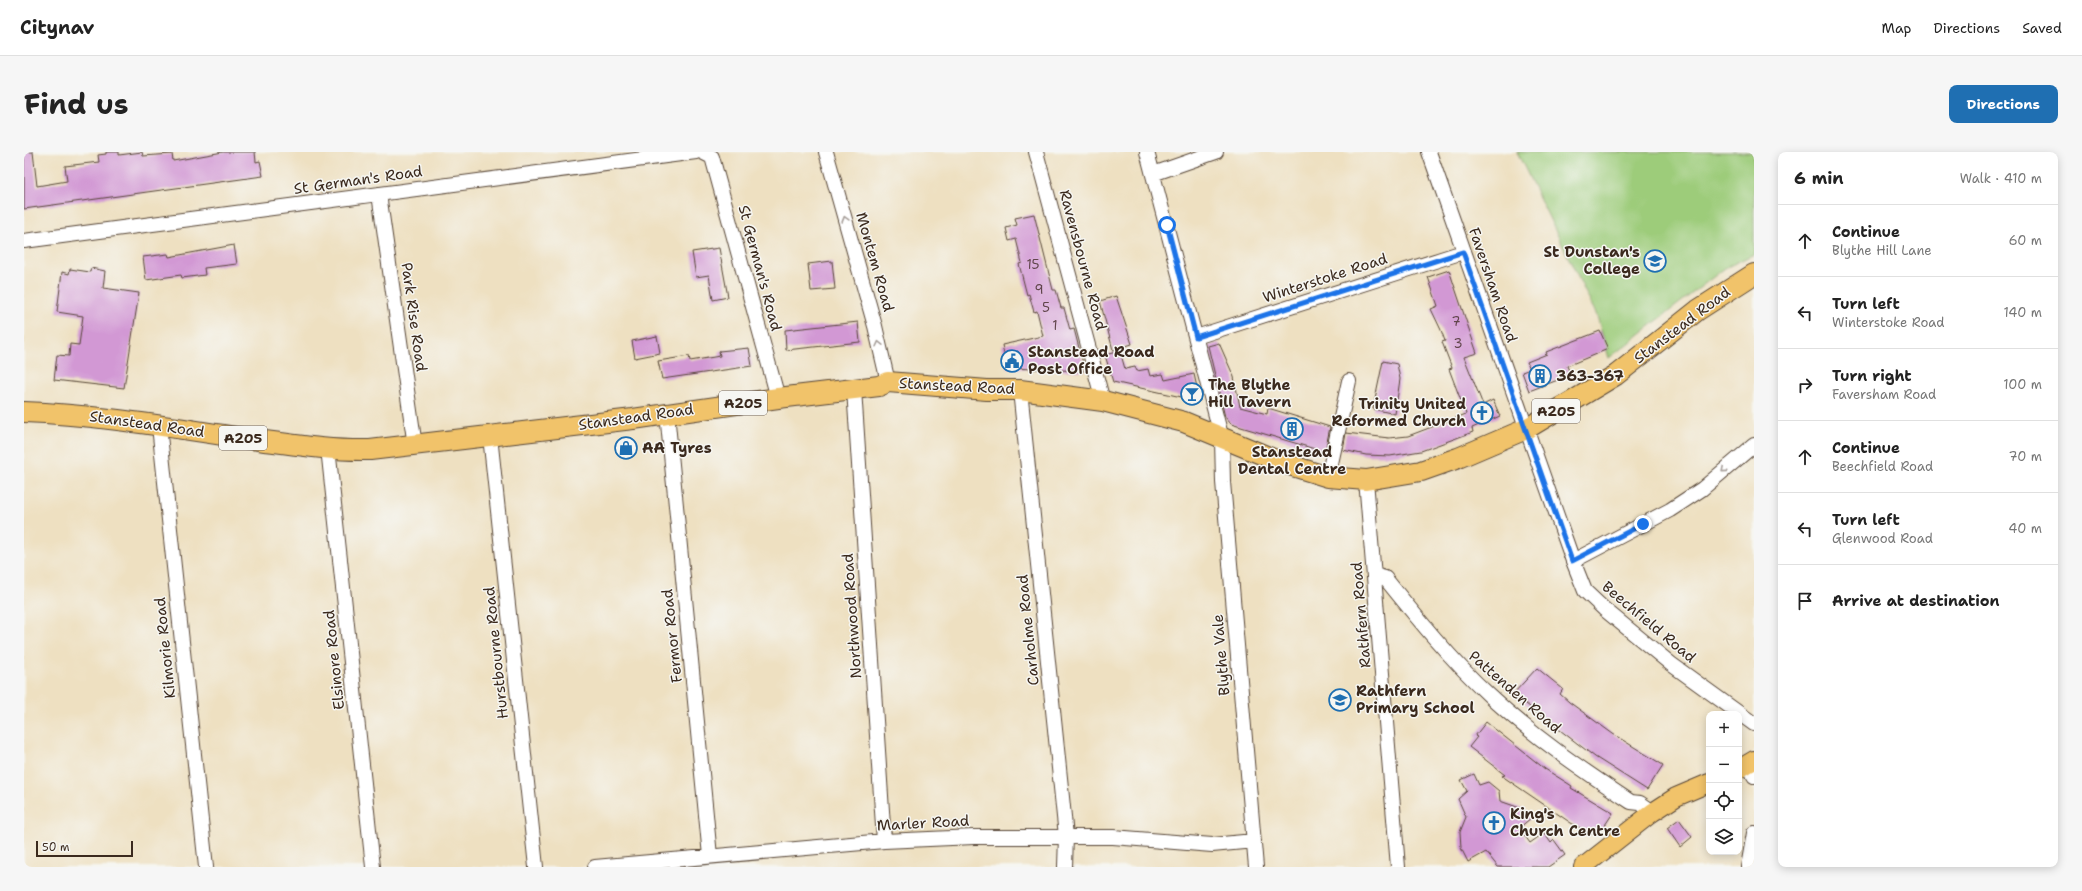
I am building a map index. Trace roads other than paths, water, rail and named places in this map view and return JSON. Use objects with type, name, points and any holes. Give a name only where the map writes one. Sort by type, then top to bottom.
[{"type":"highway","name":"Stanstead Road","points":[[24,412],[93,416],[328,448],[370,450],[415,446],[633,419],[778,398],[879,386],[888,382],[987,390],[1020,390],[1104,401],[1184,422],[1283,463],[1328,476],[1366,480],[1421,471],[1458,458],[1526,429],[1616,376],[1698,310],[1754,274]]},
{"type":"main road","points":[[1583,867],[1653,812],[1676,797],[1706,784]]},
{"type":"street","name":"St German's Road","points":[[24,241],[668,154],[696,152]]},
{"type":"street","name":"St German's Road","points":[[702,152],[712,157],[778,398]]},
{"type":"street","name":"Montem Road","points":[[826,152],[875,326],[888,382]]},
{"type":"street","name":"Ravensbourne Road","points":[[1036,152],[1104,401]]},
{"type":"street","name":"Blythe Vale","points":[[1147,152],[1222,439],[1223,482],[1256,867]]},
{"type":"street","points":[[1153,174],[1216,152]]},
{"type":"street","name":"Faversham Road","points":[[1429,152],[1526,429]]},
{"type":"street","name":"Park Rise Road","points":[[380,194],[415,446]]},
{"type":"street","name":"Winterstoke Road","points":[[1196,337],[1463,252]]},
{"type":"street","points":[[1328,476],[1349,381]]},
{"type":"street","name":"Northwood Road","points":[[854,389],[884,841]]},
{"type":"street","name":"Carholme Road","points":[[1020,390],[1066,836],[1065,867]]},
{"type":"street","name":"Fermor Road","points":[[667,413],[710,856]]},
{"type":"street","name":"Kilmorie Road","points":[[158,426],[206,867]]},
{"type":"street","name":"Beechfield Road","points":[[1526,429],[1572,561],[1585,591],[1604,609],[1671,664],[1754,724]]},
{"type":"street","name":"Hurstbourne Road","points":[[490,436],[536,867]]},
{"type":"street","points":[[1572,561],[1676,506],[1702,489],[1754,445]]},
{"type":"street","name":"Elsinore Road","points":[[328,448],[373,867]]},
{"type":"street","name":"Rathfern Road","points":[[1366,480],[1398,867]]},
{"type":"street","name":"Pattenden Road","points":[[1374,575],[1385,578],[1451,657],[1490,696],[1575,765],[1631,802],[1640,803],[1653,812]]},
{"type":"street","points":[[1748,867],[1754,833]]},
{"type":"street","name":"Marler Road","points":[[595,867],[884,841],[1066,836],[1140,838],[1212,845],[1254,841]]},
{"type":"place","name":"St Dunstan's College","points":[[1655,261]]},
{"type":"place","name":"Stanstead Road Post Office","points":[[1012,361]]},
{"type":"place","name":"363-367","points":[[1540,376]]},
{"type":"place","name":"The Blythe Hill Tavern","points":[[1192,394]]},
{"type":"place","name":"Trinity United Reformed Church","points":[[1482,413]]},
{"type":"place","name":"Stanstead Dental Centre","points":[[1292,429]]},
{"type":"place","name":"AA Tyres","points":[[626,448]]},
{"type":"place","name":"Rathfern Primary School","points":[[1340,700]]},
{"type":"place","name":"King's Church Centre","points":[[1494,823]]}]
